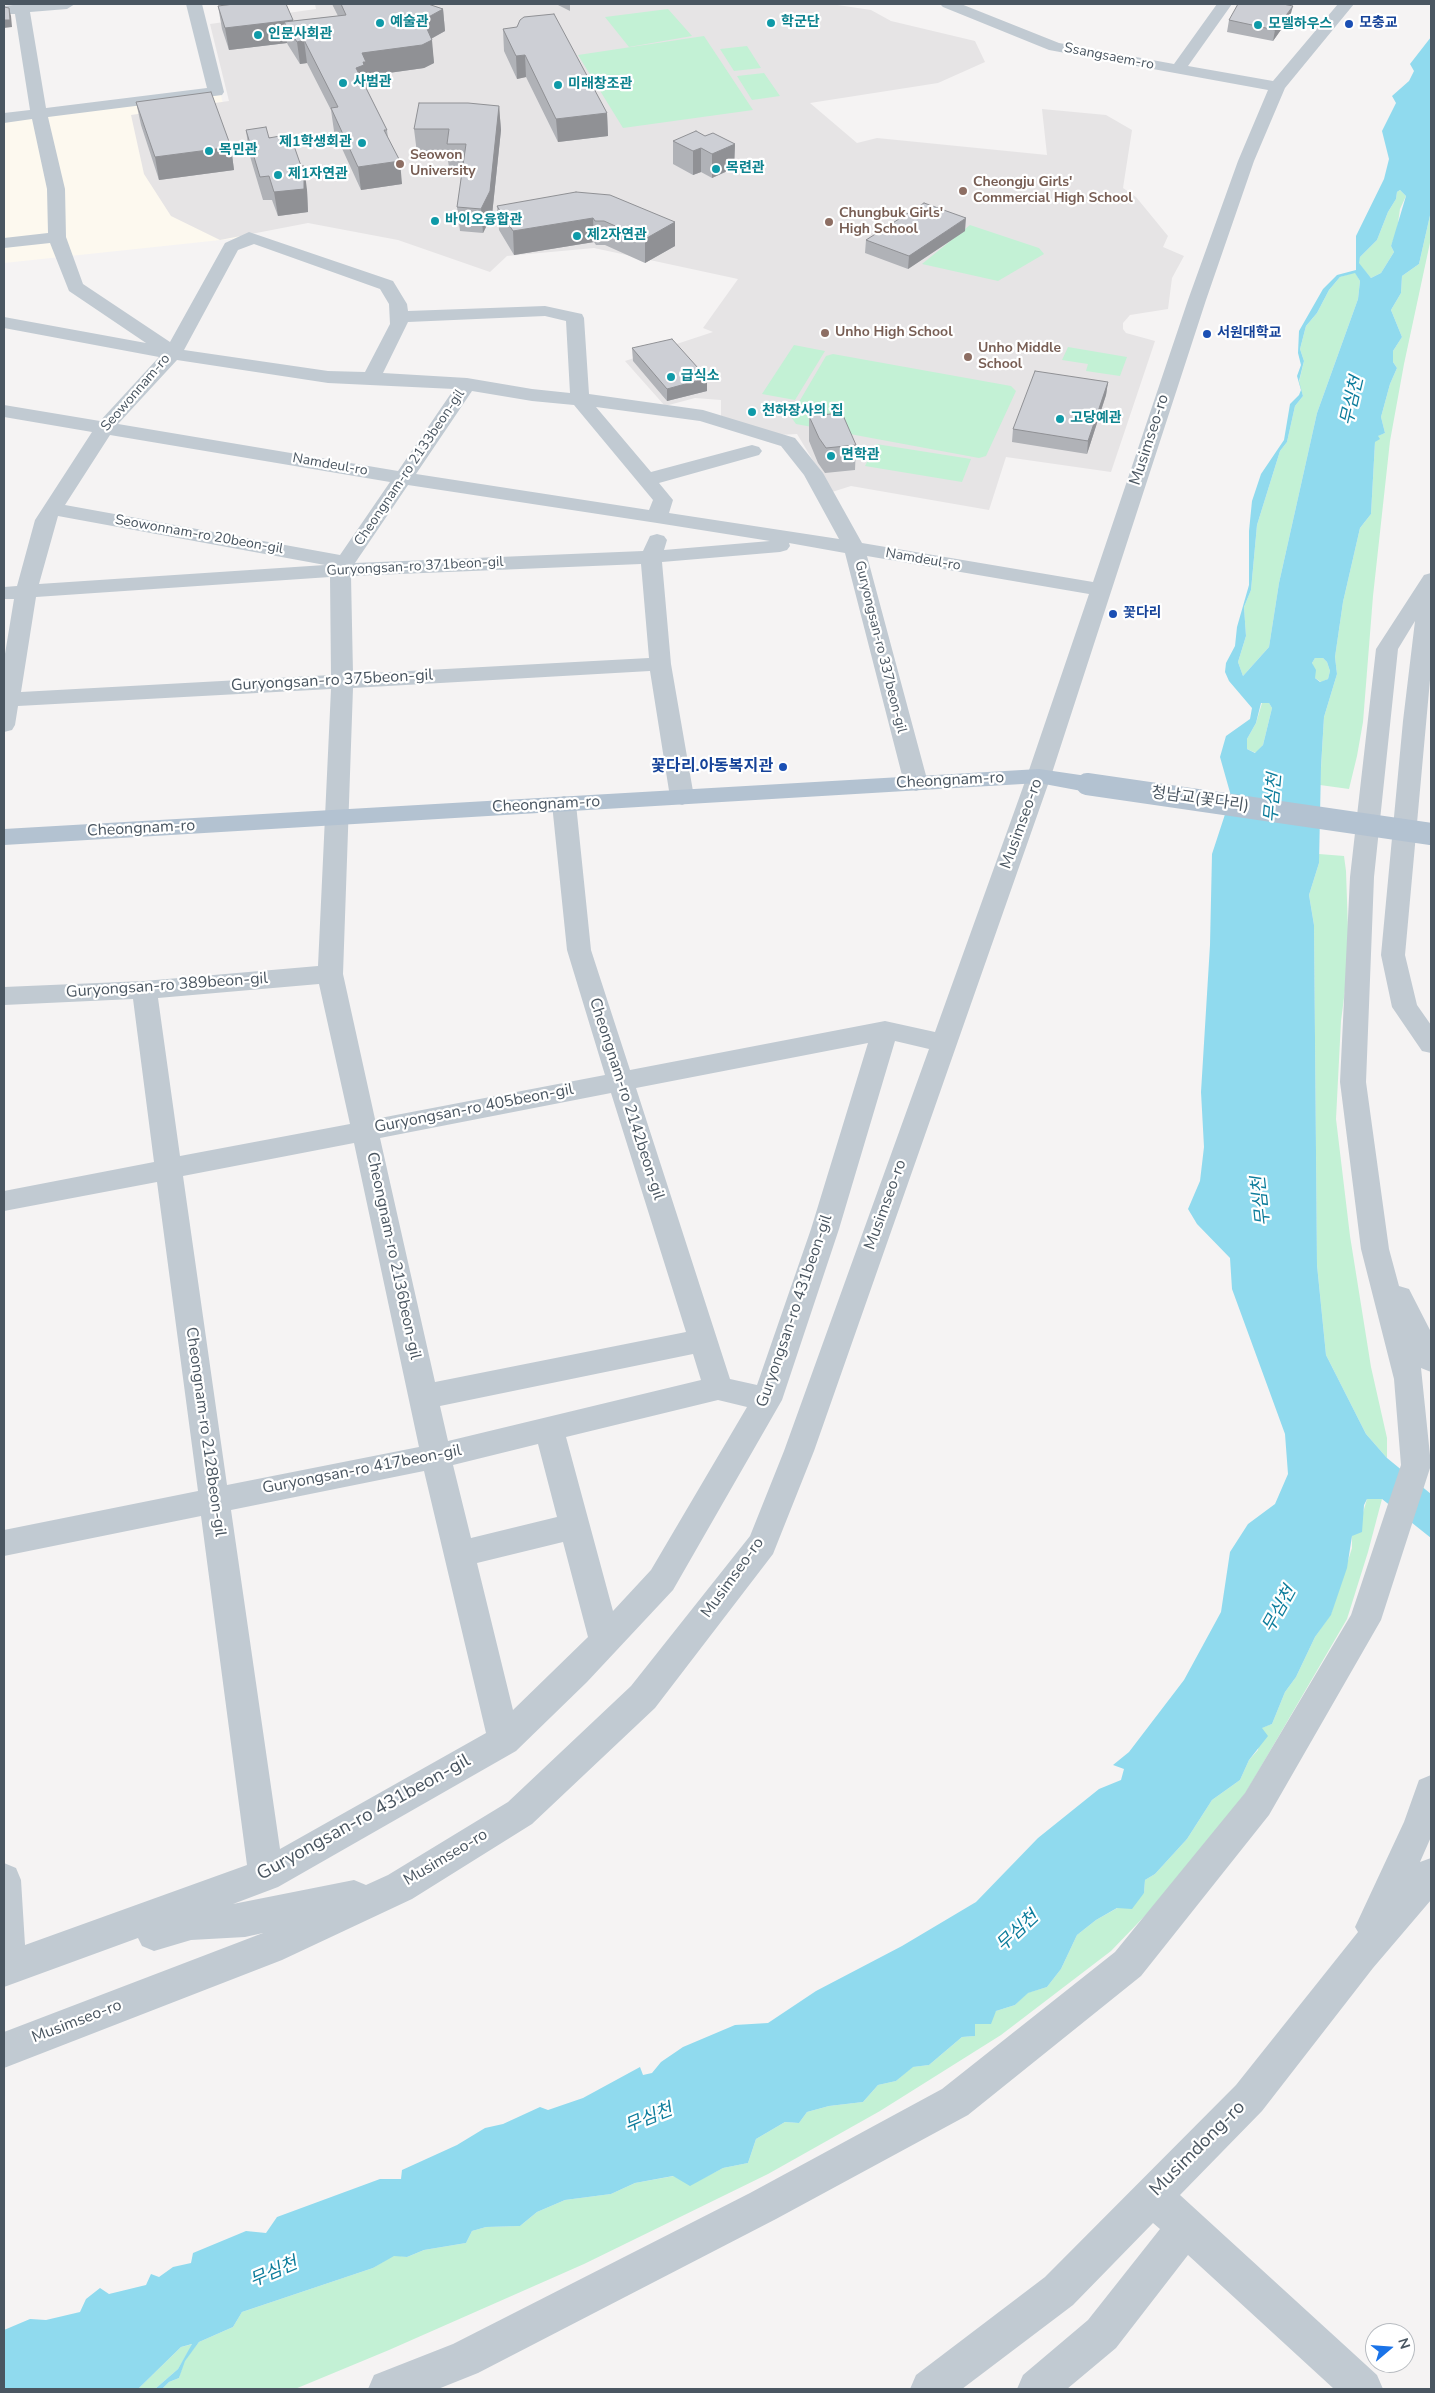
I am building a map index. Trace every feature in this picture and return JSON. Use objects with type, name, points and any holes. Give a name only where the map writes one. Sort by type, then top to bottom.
[{"type":"main road","name":"Cheongnam-ro","points":[[4,837],[1039,776],[1087,784]]},
{"type":"main road","name":"청남교(꽃다리)","points":[[1087,784],[1431,834]]},
{"type":"street","points":[[4,11],[67,4]]},
{"type":"street","points":[[4,118],[216,92],[194,4]]},
{"type":"street","name":"Ssangsaem-ro","points":[[948,4],[1055,47],[1277,87]]},
{"type":"street","points":[[1177,70],[1225,4]]},
{"type":"street","name":"Musimseo-ro","points":[[4,2050],[270,1948],[400,1887],[520,1813],[643,1697],[762,1544],[802,1442],[1039,776],[1197,300],[1246,161],[1277,87],[1346,4]]},
{"type":"street","name":"Seowonnam-ro","points":[[4,725],[6,700],[26,592],[45,520],[106,427],[174,353],[76,287],[57,237],[56,189],[39,113],[22,9]]},
{"type":"street","points":[[174,353],[231,247],[252,239],[249,236],[387,285],[398,304],[399,324],[371,378]]},
{"type":"street","points":[[4,243],[57,237]]},
{"type":"street","points":[[399,317],[546,311],[575,318],[580,400],[662,500],[661,517],[651,557],[660,664],[682,797]]},
{"type":"street","name":"Guryongsan-ro 337beon-gil","points":[[4,323],[328,378],[371,378],[467,384],[532,395],[703,416],[788,442],[813,474],[854,548],[862,571],[890,693],[916,783]]},
{"type":"street","name":"Cheongnam-ro 2133beon-gil","points":[[343,566],[467,384]]},
{"type":"street","name":"Namdeul-ro","points":[[4,410],[404,478],[826,542],[1100,590]]},
{"type":"street","points":[[646,480],[752,451]]},
{"type":"street","name":"Seowonnam-ro 20beon-gil","points":[[52,509],[343,566]]},
{"type":"street","name":"Guryongsan-ro 371beon-gil","points":[[4,593],[343,566],[651,557],[826,542]]},
{"type":"street","points":[[336,818],[342,680],[343,566]]},
{"type":"street","points":[[1431,577],[1414,721],[1393,955],[1406,1007],[1431,1044]]},
{"type":"street","points":[[388,2389],[464,2359],[763,2206],[955,2102],[1128,1964],[1257,1804],[1365,1620],[1416,1465],[1409,1379],[1375,1249],[1366,1191],[1354,1082],[1362,877],[1387,649],[1431,577]]},
{"type":"street","name":"Guryongsan-ro 375beon-gil","points":[[6,700],[342,680],[660,664]]},
{"type":"street","name":"Cheongnam-ro 2142beon-gil","points":[[564,804],[578,950],[718,1388]]},
{"type":"street","name":"Cheongnam-ro 2136beon-gil","points":[[336,818],[330,974],[366,1130],[436,1456],[504,1740]]},
{"type":"street","name":"Guryongsan-ro 389beon-gil","points":[[4,996],[144,990],[330,974]]},
{"type":"street","name":"Cheongnam-ro 2128beon-gil","points":[[144,990],[266,1875]]},
{"type":"street","name":"Guryongsan-ro 405beon-gil","points":[[4,1201],[885,1030],[944,1043]]},
{"type":"street","name":"Guryongsan-ro 431beon-gil","points":[[6,1969],[266,1875],[504,1740],[605,1641],[662,1580],[767,1400],[825,1229],[885,1030]]},
{"type":"street","points":[[1375,1249],[1431,1360]]},
{"type":"street","points":[[423,1398],[703,1340]]},
{"type":"street","points":[[718,1388],[767,1400]]},
{"type":"street","name":"Guryongsan-ro 417beon-gil","points":[[4,1543],[436,1456],[718,1388]]},
{"type":"street","points":[[549,1429],[605,1641]]},
{"type":"street","points":[[459,1554],[575,1526]]},
{"type":"street","points":[[1360,1956],[1420,1824],[1431,1791]]},
{"type":"street","name":"Musimdong-ro","points":[[930,2389],[1059,2291],[1249,2098],[1360,1956],[1431,1874]]},
{"type":"street","points":[[4,1880],[6,1969]]},
{"type":"street","points":[[57,1952],[81,1955],[191,1923],[245,1920],[400,1887]]},
{"type":"street","points":[[1152,2196],[1363,2389]]},
{"type":"street","points":[[1037,2389],[1102,2334],[1186,2227]]},
{"type":"shaded area","points":[[315,4],[831,4],[871,10],[891,21],[975,41],[985,62],[938,83],[810,103],[857,143],[877,138],[1047,155],[1042,109],[1106,115],[1132,130],[1123,188],[1136,197],[1168,236],[1163,247],[1184,256],[1172,278],[1168,309],[1130,315],[1123,323],[1123,329],[1126,333],[1155,341],[1111,472],[1006,457],[989,510],[851,486],[832,492],[797,434],[779,435],[721,416],[721,400],[695,398],[665,406],[625,361],[713,332],[703,328],[738,279],[594,248],[507,256],[490,272],[398,240],[308,223],[220,240],[171,216],[144,174],[131,115],[229,101],[210,24],[316,9]]},
{"type":"shaded area","points":[[221,95],[249,237],[4,263],[4,117]]},
{"type":"green space","points":[[668,9],[692,36],[629,47],[605,17]]},
{"type":"green space","points":[[704,36],[753,110],[623,128],[578,55]]},
{"type":"green space","points":[[747,46],[761,68],[734,71],[720,49]]},
{"type":"green space","points":[[764,73],[780,96],[752,100],[737,76]]},
{"type":"green space","points":[[1400,190],[1406,196],[1400,209],[1397,230],[1391,246],[1394,252],[1381,273],[1371,278],[1358,263],[1360,257],[1377,240],[1388,212],[1396,199],[1397,192]]},
{"type":"green space","points":[[1431,211],[1431,238],[1404,364],[1390,441],[1373,596],[1363,722],[1357,756],[1349,789],[1320,785],[1324,717],[1337,674],[1335,657],[1343,602],[1360,528],[1371,514],[1375,442],[1377,436],[1385,433],[1381,417],[1390,384],[1397,368],[1393,362],[1393,351],[1402,337],[1391,310],[1401,293],[1402,276],[1419,264]]},
{"type":"green space","points":[[970,225],[1039,248],[1044,254],[998,281],[922,264]]},
{"type":"green space","points":[[1355,272],[1360,281],[1358,299],[1317,413],[1279,583],[1269,647],[1243,676],[1238,662],[1246,636],[1244,607],[1251,590],[1257,525],[1280,451],[1287,442],[1295,406],[1303,396],[1299,382],[1304,361],[1300,349],[1306,326],[1317,313],[1329,290],[1340,277]]},
{"type":"green space","points":[[794,345],[825,351],[795,400],[762,394]]},
{"type":"green space","points":[[1068,347],[1127,357],[1120,376],[1086,371],[1088,364],[1062,360]]},
{"type":"green space","points":[[833,354],[1011,386],[1016,391],[986,456],[979,458],[796,424],[791,417],[792,414],[826,356]]},
{"type":"green space","points":[[876,444],[971,459],[962,482],[865,466]]},
{"type":"green space","points":[[1315,658],[1323,658],[1327,662],[1330,671],[1328,679],[1321,682],[1315,678],[1312,663]]},
{"type":"green space","points":[[1262,703],[1269,703],[1272,708],[1263,745],[1256,753],[1247,749],[1247,739],[1256,723]]},
{"type":"green space","points":[[1319,854],[1344,856],[1346,871],[1349,959],[1341,1021],[1336,1119],[1350,1236],[1371,1367],[1387,1438],[1387,1458],[1366,1434],[1326,1355],[1317,1265],[1314,925],[1309,895],[1319,863]]},
{"type":"green space","points":[[1367,1499],[1382,1499],[1347,1619],[1245,1794],[1191,1868],[1111,1951],[1001,2035],[880,2111],[768,2174],[584,2264],[389,2350],[295,2389],[162,2389],[169,2382],[179,2378],[184,2361],[199,2342],[233,2327],[242,2312],[373,2268],[394,2255],[407,2257],[424,2250],[466,2243],[472,2231],[486,2227],[520,2226],[537,2212],[565,2200],[611,2194],[635,2183],[674,2176],[690,2185],[723,2168],[748,2163],[756,2139],[785,2122],[799,2123],[807,2112],[829,2106],[863,2102],[878,2085],[896,2081],[912,2067],[929,2065],[962,2037],[975,2036],[975,2024],[996,2011],[1015,2005],[1027,1993],[1047,1987],[1061,1969],[1077,1935],[1096,1920],[1144,1893],[1145,1880],[1155,1874],[1187,1839],[1212,1800],[1240,1780],[1249,1760],[1258,1750],[1261,1728],[1272,1724],[1285,1692],[1296,1677],[1315,1637],[1331,1614],[1352,1548],[1352,1536],[1362,1516]]},
{"type":"green space","points":[[193,2344],[178,2369],[155,2389],[138,2389],[181,2347]]},
{"type":"water","name":"무심천","points":[[1431,37],[1431,211],[1419,264],[1402,276],[1401,293],[1391,310],[1402,337],[1393,351],[1393,362],[1397,368],[1390,384],[1381,417],[1385,433],[1378,436],[1380,439],[1375,442],[1371,514],[1360,528],[1343,602],[1335,657],[1337,674],[1324,717],[1319,863],[1309,895],[1314,925],[1317,1265],[1326,1355],[1366,1434],[1387,1458],[1431,1494],[1431,1538],[1382,1499],[1367,1499],[1364,1505],[1362,1532],[1352,1536],[1347,1568],[1331,1615],[1315,1637],[1296,1677],[1285,1692],[1272,1724],[1262,1728],[1268,1736],[1249,1760],[1240,1780],[1212,1800],[1187,1839],[1155,1874],[1145,1880],[1144,1893],[1132,1909],[1117,1908],[1096,1920],[1077,1935],[1061,1969],[1047,1987],[1028,1993],[1015,2005],[996,2011],[991,2024],[975,2024],[975,2036],[962,2037],[929,2065],[913,2067],[896,2081],[878,2085],[863,2102],[829,2106],[807,2112],[799,2123],[785,2122],[756,2139],[748,2163],[723,2168],[690,2186],[673,2176],[635,2183],[611,2194],[565,2200],[537,2212],[520,2226],[486,2227],[472,2231],[466,2243],[424,2250],[407,2257],[394,2256],[373,2268],[242,2312],[233,2327],[199,2342],[185,2361],[179,2378],[169,2382],[162,2389],[155,2389],[178,2369],[192,2344],[181,2347],[138,2389],[4,2389],[4,2330],[30,2319],[46,2320],[80,2312],[86,2299],[100,2288],[109,2294],[146,2285],[151,2274],[159,2277],[173,2267],[191,2263],[193,2253],[246,2231],[266,2233],[277,2217],[380,2179],[401,2179],[402,2170],[457,2145],[485,2128],[503,2124],[540,2107],[548,2110],[583,2098],[640,2067],[643,2075],[652,2073],[661,2062],[683,2047],[735,2025],[768,2023],[816,1991],[902,1946],[976,1902],[1038,1838],[1099,1789],[1121,1780],[1124,1769],[1113,1765],[1129,1752],[1184,1680],[1221,1612],[1230,1552],[1248,1524],[1275,1504],[1288,1474],[1285,1434],[1232,1289],[1230,1258],[1197,1224],[1188,1209],[1200,1181],[1204,1147],[1201,1092],[1210,945],[1212,854],[1231,796],[1220,757],[1226,736],[1250,719],[1252,708],[1229,681],[1225,672],[1226,663],[1235,646],[1237,627],[1249,585],[1249,531],[1252,501],[1261,474],[1284,440],[1290,404],[1299,395],[1301,390],[1297,376],[1301,365],[1298,353],[1299,331],[1323,289],[1337,275],[1356,270],[1356,236],[1384,179],[1389,159],[1382,131],[1396,103],[1392,96],[1409,81],[1414,71],[1410,64]],"holes":[[[1400,190],[1406,196],[1391,246],[1394,252],[1381,273],[1371,278],[1359,263],[1360,257],[1377,240],[1388,212],[1396,199],[1397,192]],[[1355,273],[1360,281],[1358,299],[1317,413],[1279,583],[1269,647],[1243,676],[1238,662],[1246,636],[1244,607],[1251,590],[1257,525],[1280,451],[1287,442],[1295,406],[1303,396],[1299,381],[1304,361],[1300,349],[1306,326],[1317,313],[1329,290],[1340,277]],[[1315,658],[1323,658],[1327,662],[1330,671],[1328,679],[1320,682],[1315,678],[1316,670],[1312,663]],[[1261,703],[1269,703],[1272,708],[1263,745],[1255,753],[1247,749],[1247,739],[1256,723]]]},
{"type":"building","points":[[234,4],[286,4],[293,20],[225,28],[218,6]]},
{"type":"building","points":[[341,4],[428,4],[443,9],[423,20],[432,40],[422,45],[362,53],[366,62],[363,62],[364,65],[356,68],[387,130],[384,130],[400,161],[358,167],[331,108],[338,107],[304,40],[297,42],[284,22],[346,15]]},
{"type":"building","points":[[1238,4],[1283,4],[1293,6],[1275,30],[1229,20]]},
{"type":"building","points":[[4,7],[9,8],[10,20],[4,20]]},
{"type":"building","name":"미래창조관","points":[[554,14],[607,113],[556,119],[525,55],[516,56],[503,29],[517,27],[520,20],[524,17]]},
{"type":"building","points":[[211,92],[231,147],[155,157],[136,102]]},
{"type":"building","points":[[419,103],[468,103],[499,106],[490,191],[481,209],[457,207],[466,144],[447,144],[449,129],[414,129]]},
{"type":"building","points":[[266,127],[269,138],[280,136],[282,141],[292,140],[301,166],[304,166],[304,189],[274,192],[269,176],[260,177],[246,130]]},
{"type":"building","points":[[696,131],[705,136],[713,133],[735,144],[712,154],[701,148],[693,151],[673,141]]},
{"type":"building","points":[[576,192],[610,195],[675,222],[645,239],[604,221],[595,221],[593,218],[513,231],[497,206]]},
{"type":"building","points":[[924,203],[966,218],[909,256],[866,240]]},
{"type":"building","points":[[672,339],[707,378],[667,389],[632,348]]},
{"type":"building","name":"고당예관","points":[[1035,371],[1108,382],[1088,441],[1013,429]]},
{"type":"building","points":[[842,413],[856,445],[826,448],[809,416]]},
{"type":"place","name":"예술관","points":[[380,23]]},
{"type":"place","name":"학군단","points":[[771,23]]},
{"type":"place","name":"모충교","points":[[1349,24]]},
{"type":"place","name":"모델하우스","points":[[1258,25]]},
{"type":"place","name":"인문사회관","points":[[258,35]]},
{"type":"place","name":"사범관","points":[[343,83]]},
{"type":"place","name":"미래창조관","points":[[558,85]]},
{"type":"place","name":"제1학생회관","points":[[362,143]]},
{"type":"place","name":"목민관","points":[[209,151]]},
{"type":"place","name":"Seowon University","points":[[400,164]]},
{"type":"place","name":"목련관","points":[[716,169]]},
{"type":"place","name":"제1자연관","points":[[278,175]]},
{"type":"place","name":"Cheongju Girls' Commercial High School","points":[[963,191]]},
{"type":"place","name":"바이오융합관","points":[[435,221]]},
{"type":"place","name":"Chungbuk Girls' High School","points":[[829,222]]},
{"type":"place","name":"제2자연관","points":[[577,236]]},
{"type":"place","name":"Unho High School","points":[[825,333]]},
{"type":"place","name":"서원대학교","points":[[1207,334]]},
{"type":"place","name":"Unho Middle School","points":[[968,357]]},
{"type":"place","name":"급식소","points":[[671,377]]},
{"type":"place","name":"천하장사의 집","points":[[752,412]]},
{"type":"place","name":"고당예관","points":[[1060,419]]},
{"type":"place","name":"면학관","points":[[831,456]]},
{"type":"place","name":"꽃다리","points":[[1113,614]]},
{"type":"place","name":"꽃다리.아동복지관","points":[[783,767]]}]
